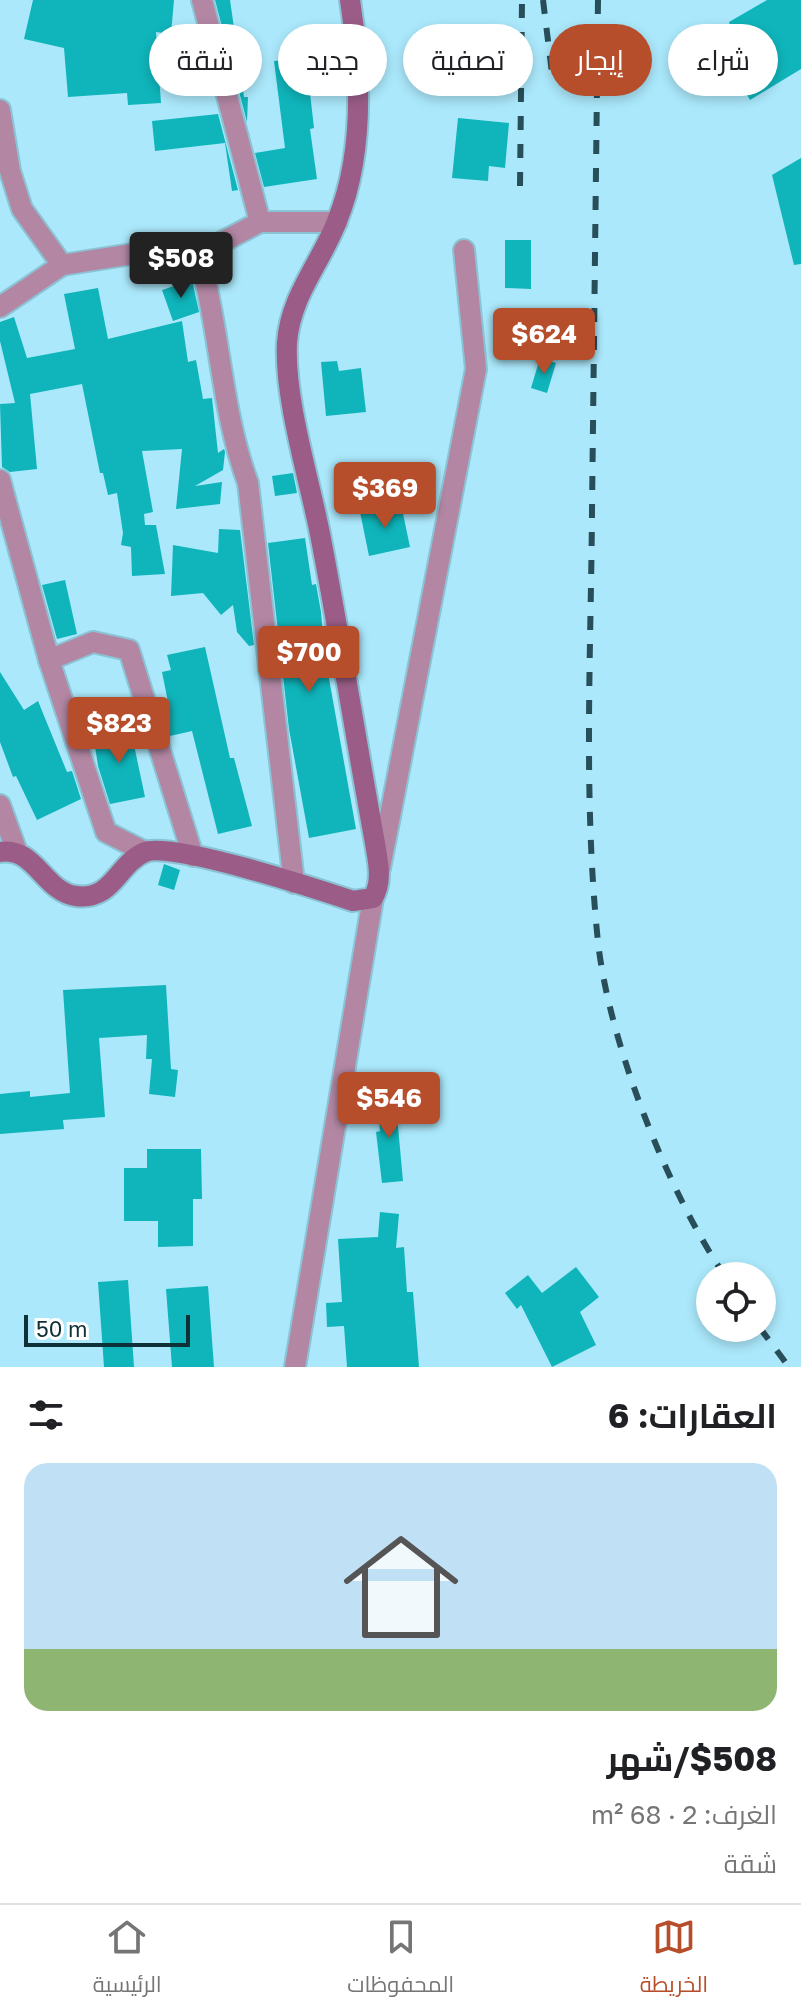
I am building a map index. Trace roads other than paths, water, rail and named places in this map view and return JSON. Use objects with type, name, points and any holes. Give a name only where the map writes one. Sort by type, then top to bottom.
[{"type":"main road","points":[[8,852],[29,859],[55,887],[73,896],[90,896],[107,890],[145,852],[169,850],[353,901],[373,898],[380,883],[320,533],[288,378],[287,342],[294,307],[337,222],[349,182],[356,126],[358,52],[350,0]]},
{"type":"street","points":[[202,0],[260,222]]},
{"type":"street","points":[[0,110],[10,171],[22,209],[62,265]]},
{"type":"street","points":[[0,307],[62,265],[177,247],[199,254],[260,222],[337,222]]},
{"type":"street","points":[[379,872],[476,369],[464,250]]},
{"type":"street","points":[[199,254],[212,301],[236,451],[248,483],[294,883]]},
{"type":"street","points":[[0,480],[49,660],[106,832],[145,852]]},
{"type":"street","points":[[49,660],[93,642],[129,650],[193,856]]},
{"type":"street","points":[[0,805],[8,852]]},
{"type":"street","points":[[295,1367],[373,898]]},
{"type":"railway","points":[[520,186],[522,0]]},
{"type":"railway","points":[[543,0],[549,49]]},
{"type":"railway","points":[[598,0],[589,726],[593,888],[598,942],[614,1025],[644,1115],[683,1203],[716,1262]]},
{"type":"railway","points":[[770,1342],[789,1367]]}]
